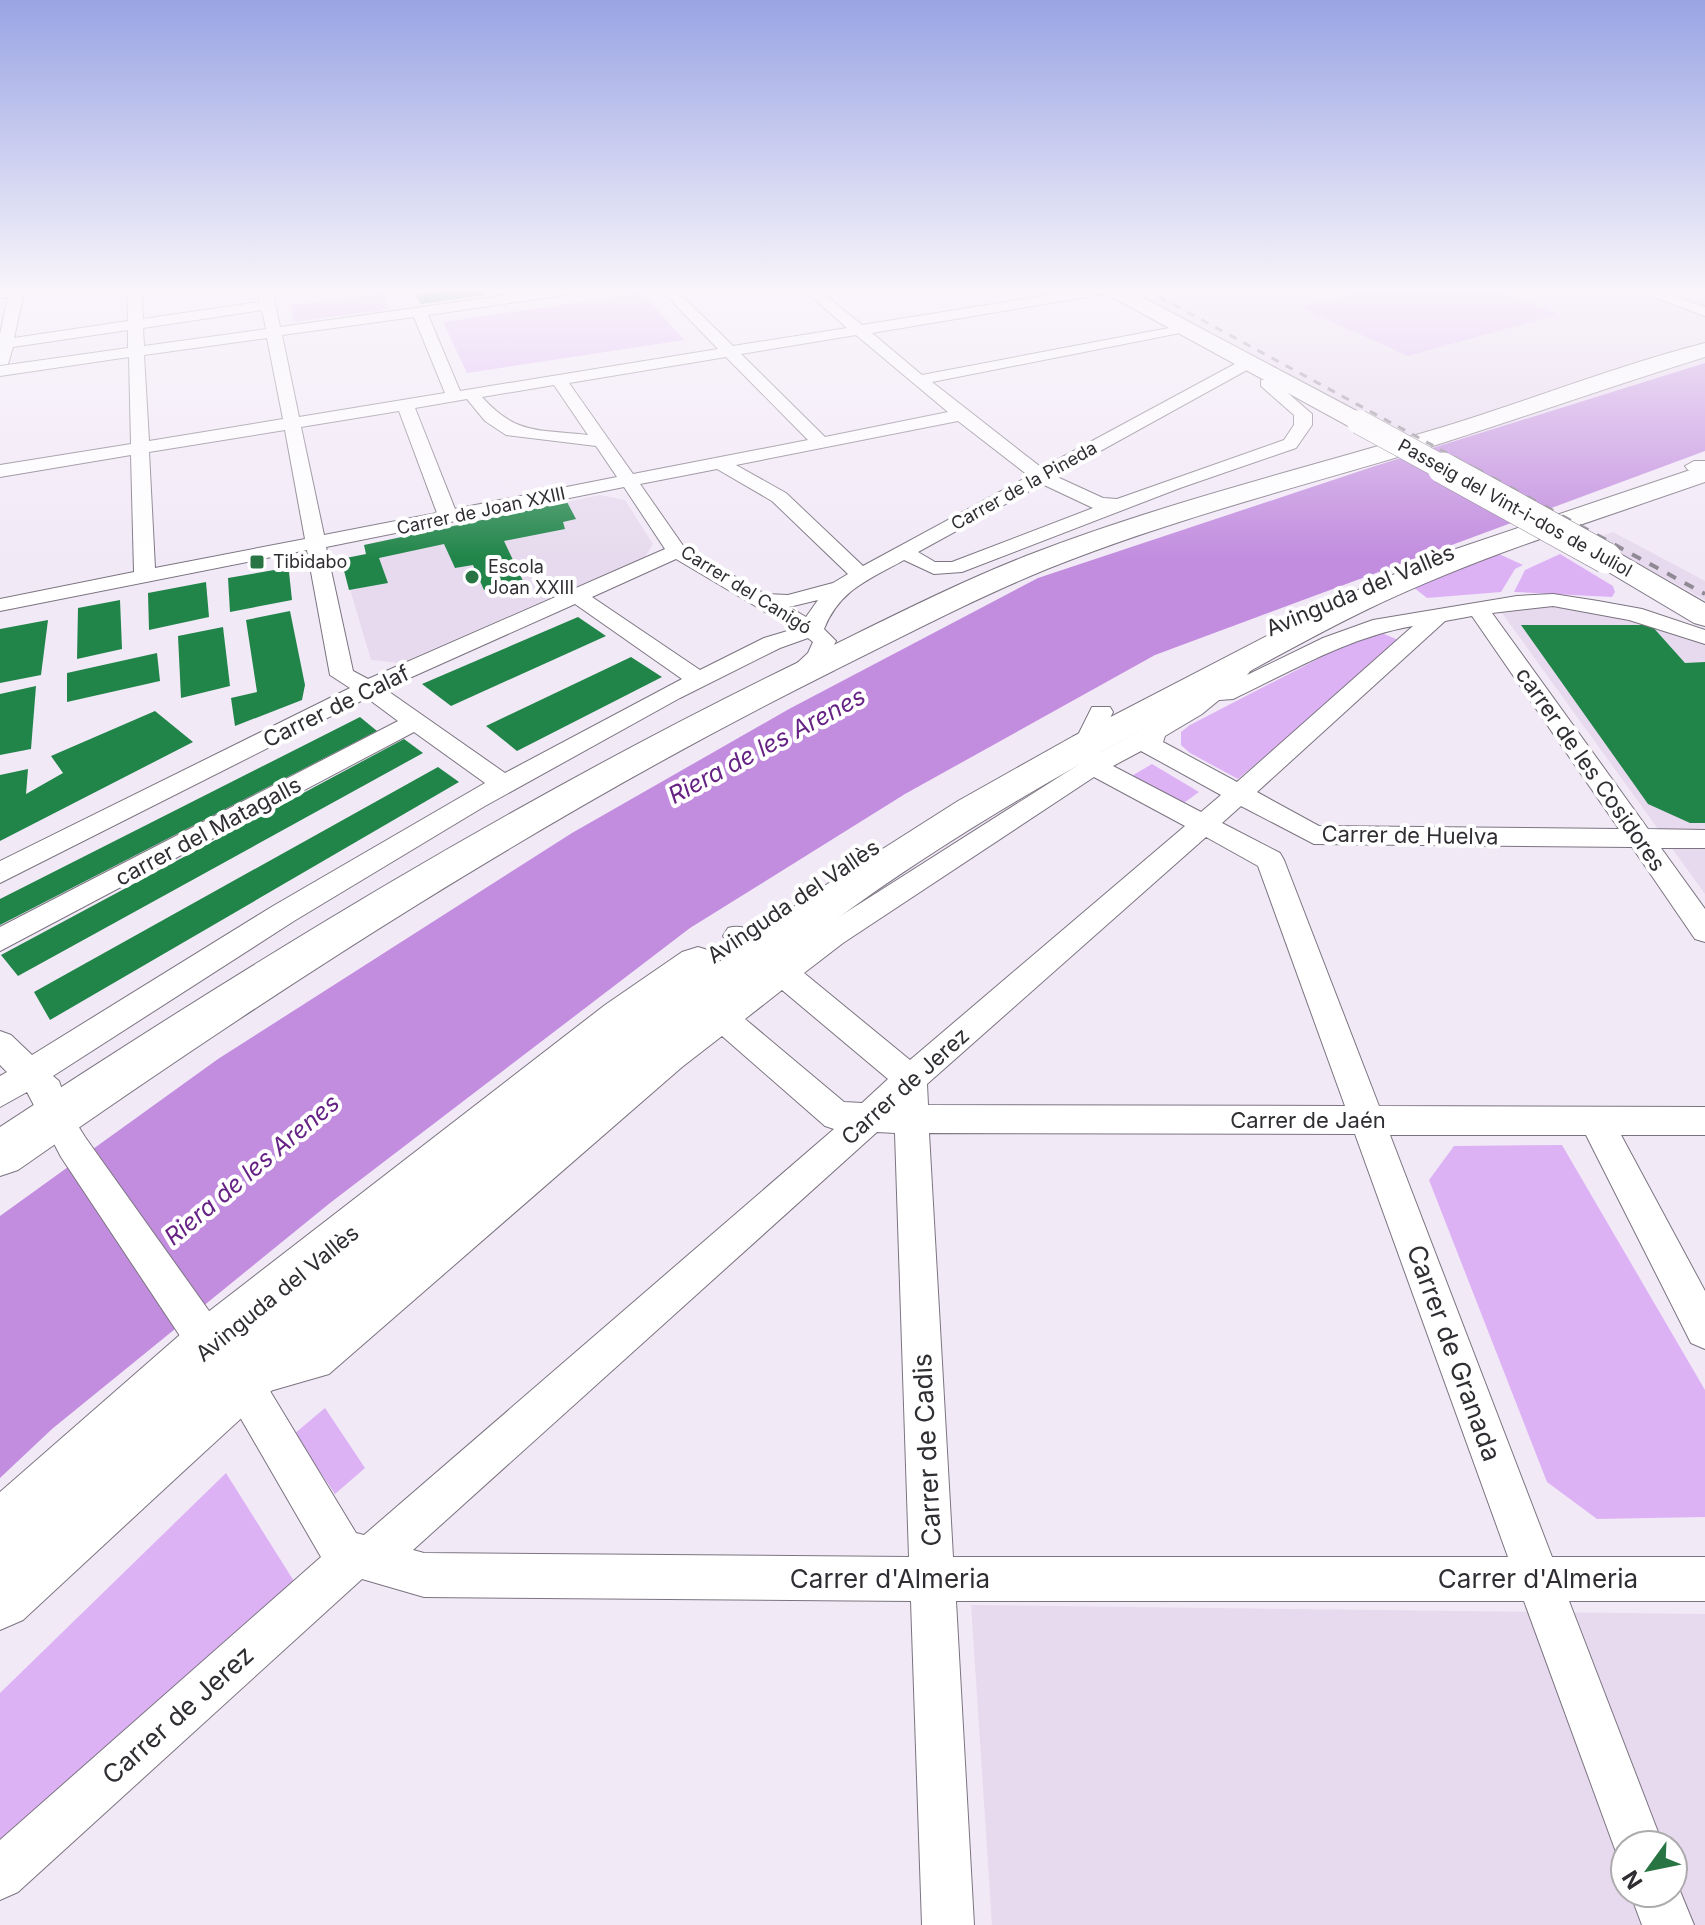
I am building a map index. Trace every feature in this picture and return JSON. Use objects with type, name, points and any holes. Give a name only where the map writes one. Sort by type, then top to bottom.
[{"type":"main road","name":"Passeig del Vint-i-dos de Juliol","points":[[1281,379],[1705,616]]},
{"type":"main road","points":[[0,1154],[119,1043],[485,817],[818,636],[1144,508],[1345,455],[1578,379]]},
{"type":"main road","points":[[0,1122],[51,1107],[136,1062],[507,830],[792,678],[962,595],[1038,562],[1153,522],[1459,430],[1609,379]]},
{"type":"main road","name":"Avinguda del Vallès","points":[[0,1534],[216,1352],[491,1162],[761,954],[862,882],[972,810],[1093,741],[1408,578],[1702,467]]},
{"type":"main road","name":"Avinguda del Vallès","points":[[761,954],[801,892],[949,798],[1093,741],[1272,626],[1382,577],[1702,467]]},
{"type":"main road","name":"Avinguda del Vallès","points":[[0,1597],[216,1352]]},
{"type":"street","points":[[138,379],[145,577]]},
{"type":"street","points":[[285,379],[314,545],[342,675],[368,688],[502,783]]},
{"type":"street","points":[[454,379],[462,395],[512,431],[604,442]]},
{"type":"street","points":[[0,471],[566,379]]},
{"type":"street","points":[[757,379],[819,441]]},
{"type":"street","points":[[920,380],[926,379]]},
{"type":"street","name":"Carrer de la Pineda","points":[[762,600],[789,601],[840,587],[1220,379]]},
{"type":"street","name":"Carrer del Canigó","points":[[559,380],[677,551],[818,636]]},
{"type":"street","points":[[920,380],[1042,477],[1100,504],[1144,508]]},
{"type":"street","points":[[905,551],[928,567],[955,568],[1144,508],[1290,444],[1303,425],[1303,414],[1267,383]]},
{"type":"street","points":[[405,405],[448,517]]},
{"type":"street","name":"Carrer de Joan XXIII","points":[[0,605],[961,415]]},
{"type":"street","points":[[718,462],[779,497],[861,575]]},
{"type":"street","name":"Carrer de Calaf","points":[[0,873],[368,688],[677,551]]},
{"type":"street","points":[[1610,609],[1634,598],[1619,566]]},
{"type":"street","name":"Carrer de la Pineda","points":[[792,678],[818,656],[820,611],[840,587]]},
{"type":"street","points":[[577,596],[698,679]]},
{"type":"street","name":"Avinguda del Vallès","points":[[761,954],[925,873],[1093,741],[1154,733],[1194,709],[1331,643],[1381,625],[1477,607],[1553,600],[1610,609],[1705,637]]},
{"type":"street","name":"carrer de les Cosidores","points":[[1477,607],[1705,931]]},
{"type":"street","name":"Carrer de Jerez","points":[[0,1874],[363,1557],[897,1106],[1201,825],[1441,613]]},
{"type":"street","points":[[51,1107],[173,981],[502,783],[772,643],[818,636]]},
{"type":"street","name":"Avinguda del Vallès","points":[[1194,709],[1248,660]]},
{"type":"street","name":"carrer del Matagalls","points":[[0,940],[416,721]]},
{"type":"street","name":"Carrer de Huelva","points":[[1154,733],[1150,745],[1314,835],[1705,839]]},
{"type":"street","points":[[1093,741],[1201,825],[1270,860],[1300,827]]},
{"type":"street","name":"Carrer de Granada","points":[[1270,860],[1632,1829]]},
{"type":"street","name":"Avinguda del Vallès","points":[[862,882],[925,873]]},
{"type":"street","points":[[761,954],[897,1106]]},
{"type":"street","points":[[700,999],[837,1116],[897,1106]]},
{"type":"street","points":[[0,1044],[51,1107]]},
{"type":"street","points":[[0,1093],[51,1107]]},
{"type":"street","name":"Carrer de Jaén","points":[[897,1106],[1367,1121],[1705,1121]]},
{"type":"street","name":"Carrer de Cadis","points":[[897,1106],[933,1579],[948,1925]]},
{"type":"street","name":"Carrer d'Almeria","points":[[51,1107],[216,1352],[342,1551],[424,1575],[933,1579],[1705,1579]]},
{"type":"street","points":[[1596,1121],[1705,1330]]},
{"type":"shaded area","points":[[1281,379],[1705,379],[1705,401],[1496,496]]},
{"type":"shaded area","name":"Escola Joan XXIII","points":[[600,495],[625,500],[653,544],[645,557],[400,663],[371,660],[341,559],[366,554],[364,545]]},
{"type":"shaded area","points":[[1613,532],[1705,581],[1705,600],[1594,539]]},
{"type":"shaded area","points":[[1499,554],[1523,565],[1515,569],[1501,592],[1427,598],[1413,587]]},
{"type":"shaded area","points":[[1560,554],[1613,586],[1615,592],[1612,597],[1514,592],[1525,570]]},
{"type":"shaded area","points":[[1525,597],[1602,602],[1705,629],[1705,894],[1502,613]]},
{"type":"shaded area","points":[[1379,632],[1401,641],[1238,779],[1181,745],[1181,732],[1190,725],[1339,648]]},
{"type":"shaded area","points":[[1152,764],[1199,792],[1181,805],[1130,777]]},
{"type":"shaded area","points":[[1562,1145],[1705,1390],[1705,1517],[1597,1519],[1547,1482],[1429,1180],[1454,1146]]},
{"type":"shaded area","points":[[325,1408],[365,1468],[335,1494],[294,1434]]},
{"type":"shaded area","points":[[226,1473],[297,1586],[0,1843],[0,1693]]},
{"type":"shaded area","points":[[971,1605],[1705,1614],[1705,1925],[992,1925]]},
{"type":"water","name":"Riera de les Arenes","points":[[1654,379],[1705,379],[1705,451],[1155,655],[905,794],[690,928],[330,1203],[52,1429],[0,1478],[0,1216],[218,1059],[572,833],[789,709],[1038,578],[1375,466]]},
{"type":"building","points":[[567,502],[576,519],[563,522],[565,529],[504,541],[523,581],[484,590],[473,565],[455,568],[444,544],[379,558],[388,583],[349,590],[341,559],[366,554],[364,545]]},
{"type":"building","points":[[274,570],[289,572],[292,600],[230,612],[228,578]]},
{"type":"building","points":[[206,582],[209,617],[149,630],[148,593]]},
{"type":"building","points":[[120,600],[122,649],[77,659],[78,608]]},
{"type":"building","points":[[290,611],[305,685],[302,700],[235,726],[231,698],[257,692],[246,620]]},
{"type":"building","points":[[578,617],[606,636],[451,706],[422,684]]},
{"type":"building","points":[[48,620],[41,675],[0,683],[0,629]]},
{"type":"building","points":[[1521,625],[1651,625],[1685,663],[1705,662],[1705,823],[1690,823],[1648,804]]},
{"type":"building","points":[[223,627],[230,686],[181,698],[178,636]]},
{"type":"building","points":[[157,653],[160,681],[67,702],[67,673]]},
{"type":"building","points":[[631,657],[662,677],[517,751],[486,726]]},
{"type":"building","points":[[36,686],[31,749],[0,755],[0,694]]},
{"type":"building","points":[[155,711],[193,742],[0,841],[0,775],[28,769],[26,794],[63,773],[51,756]]},
{"type":"building","points":[[360,717],[377,731],[0,925],[0,899]]},
{"type":"building","points":[[404,739],[423,753],[18,976],[1,955]]},
{"type":"building","points":[[438,767],[459,782],[50,1020],[34,992]]},
{"type":"railway","points":[[1310,379],[1478,470]]},
{"type":"railway","points":[[1474,468],[1705,594]]},
{"type":"place","name":"Tibidabo","points":[[257,562]]},
{"type":"place","name":"Escola Joan XXIII","points":[[472,577]]}]
